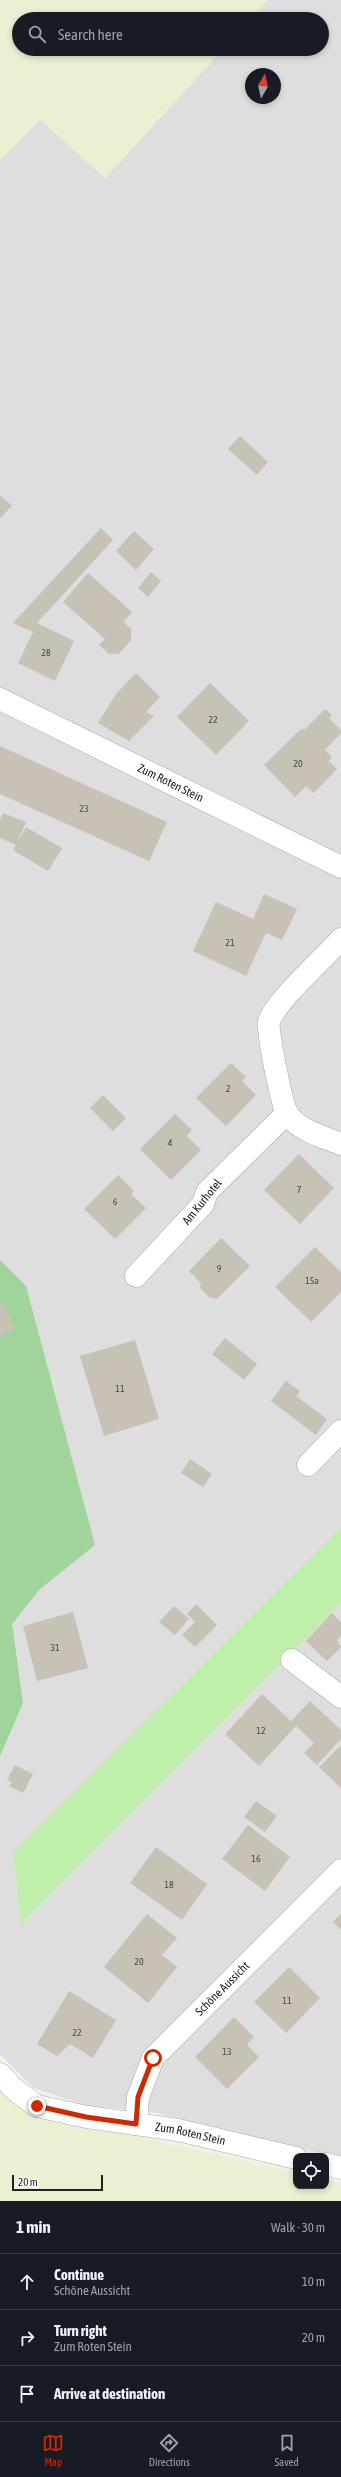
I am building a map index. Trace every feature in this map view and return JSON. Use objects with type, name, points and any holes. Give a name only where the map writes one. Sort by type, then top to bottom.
[{"type":"street","name":"Zum Roten Stein","points":[[0,699],[341,867]]},
{"type":"street","points":[[341,940],[275,1008],[268,1022],[269,1039],[287,1112],[305,1129],[341,1144]]},
{"type":"street","name":"Am Kurhotel","points":[[136,1276],[203,1204],[207,1192],[287,1112]]},
{"type":"street","points":[[308,1465],[341,1431]]},
{"type":"street","points":[[292,1660],[341,1697]]},
{"type":"street","name":"Schöne Aussicht","points":[[136,2124],[138,2097],[153,2058],[341,1870]]},
{"type":"street","name":"Zum Roten Stein","points":[[0,2074],[15,2090],[37,2106],[86,2117],[178,2130],[293,2157]]},
{"type":"street","points":[[329,2165],[341,2168]]},
{"type":"shaded area","points":[[268,0],[341,0],[341,2157],[329,2155],[329,2153],[321,2153],[248,2138],[158,2113],[84,2105],[34,2088],[0,2054],[0,160],[40,119],[105,178],[217,56],[329,56],[329,12],[257,12]]},
{"type":"green space","points":[[0,0],[268,0],[257,12],[12,12],[12,56],[217,56],[105,178],[40,119],[0,160]]},
{"type":"green space","points":[[0,1260],[26,1286],[95,1545],[40,1589],[12,1624],[23,1703],[0,1756]]},
{"type":"green space","points":[[341,1528],[341,1603],[21,1924],[13,1852]]},
{"type":"green space","points":[[0,2093],[37,2119],[135,2136],[293,2172],[293,2189],[329,2189],[329,2181],[341,2184],[341,2201],[0,2201]]},
{"type":"building","points":[[240,436],[268,462],[257,475],[228,449]]},
{"type":"building","points":[[0,495],[12,506],[0,518]]},
{"type":"building","points":[[101,528],[113,540],[37,623],[74,641],[55,681],[18,663],[33,632],[13,623]]},
{"type":"building","points":[[134,531],[154,549],[136,570],[116,551]]},
{"type":"building","points":[[151,572],[161,581],[148,597],[138,588]]},
{"type":"building","points":[[88,573],[132,612],[124,622],[131,629],[131,640],[119,654],[109,654],[99,645],[105,639],[63,602]]},
{"type":"building","points":[[136,673],[160,697],[146,712],[154,716],[129,741],[98,723],[116,694]]},
{"type":"building","points":[[210,683],[249,721],[216,755],[177,717]]},
{"type":"building","points":[[325,709],[332,715],[329,718],[341,730],[341,733],[325,750],[332,757],[329,761],[337,769],[314,793],[306,786],[295,797],[264,765],[302,728],[304,730]]},
{"type":"building","points":[[0,746],[167,822],[149,861],[0,794]]},
{"type":"building","points":[[3,813],[26,822],[16,845],[0,838],[0,820]]},
{"type":"building","points":[[26,827],[62,848],[48,871],[13,850]]},
{"type":"building","points":[[264,894],[297,909],[282,940],[266,933],[246,976],[193,951],[216,902],[253,919]]},
{"type":"building","points":[[231,1063],[246,1077],[242,1081],[256,1095],[226,1126],[196,1098]]},
{"type":"building","points":[[103,1095],[126,1118],[113,1131],[90,1108]]},
{"type":"building","points":[[175,1114],[192,1130],[187,1136],[201,1150],[171,1180],[140,1149]]},
{"type":"building","points":[[299,1154],[334,1188],[300,1224],[264,1190]]},
{"type":"building","points":[[118,1175],[134,1191],[131,1194],[146,1208],[115,1239],[84,1209]]},
{"type":"building","points":[[221,1238],[250,1266],[217,1299],[209,1297],[200,1288],[201,1283],[189,1271]]},
{"type":"building","points":[[315,1247],[341,1272],[341,1292],[311,1322],[275,1287]]},
{"type":"building","points":[[3,1302],[15,1329],[0,1336],[0,1303]]},
{"type":"building","points":[[225,1338],[257,1364],[244,1380],[212,1354]]},
{"type":"building","points":[[135,1340],[159,1419],[104,1436],[80,1356]]},
{"type":"building","points":[[286,1381],[300,1391],[296,1396],[327,1419],[316,1435],[271,1401]]},
{"type":"building","points":[[190,1459],[212,1474],[203,1487],[181,1473]]},
{"type":"building","points":[[196,1604],[217,1625],[195,1647],[182,1635],[195,1622],[187,1614]]},
{"type":"building","points":[[174,1606],[189,1619],[175,1635],[159,1622]]},
{"type":"building","points":[[73,1612],[88,1668],[37,1681],[23,1626]]},
{"type":"building","points":[[332,1613],[341,1622],[341,1636],[337,1640],[341,1647],[327,1661],[306,1641]]},
{"type":"building","points":[[262,1694],[291,1721],[310,1701],[341,1730],[341,1739],[317,1765],[304,1753],[314,1743],[296,1726],[259,1766],[225,1734]]},
{"type":"building","points":[[341,1745],[341,1788],[319,1767]]},
{"type":"building","points":[[15,1765],[33,1774],[23,1793],[9,1786],[12,1782],[7,1780]]},
{"type":"building","points":[[256,1801],[277,1816],[265,1832],[244,1817]]},
{"type":"building","points":[[248,1825],[290,1857],[265,1891],[222,1859]]},
{"type":"building","points":[[156,1847],[207,1884],[182,1920],[130,1883]]},
{"type":"building","points":[[147,1914],[177,1938],[162,1955],[177,1967],[148,2003],[104,1967]]},
{"type":"building","points":[[341,1914],[341,1930],[333,1922]]},
{"type":"building","points":[[289,1967],[320,1998],[286,2033],[254,2002]]},
{"type":"building","points":[[69,1991],[116,2020],[93,2058],[70,2044],[57,2056],[37,2044]]},
{"type":"building","points":[[234,2017],[254,2037],[247,2045],[259,2057],[227,2089],[195,2057]]},
{"type":"route","points":[[37,2106],[86,2117],[136,2124],[138,2097],[144,2078],[153,2058]]}]
